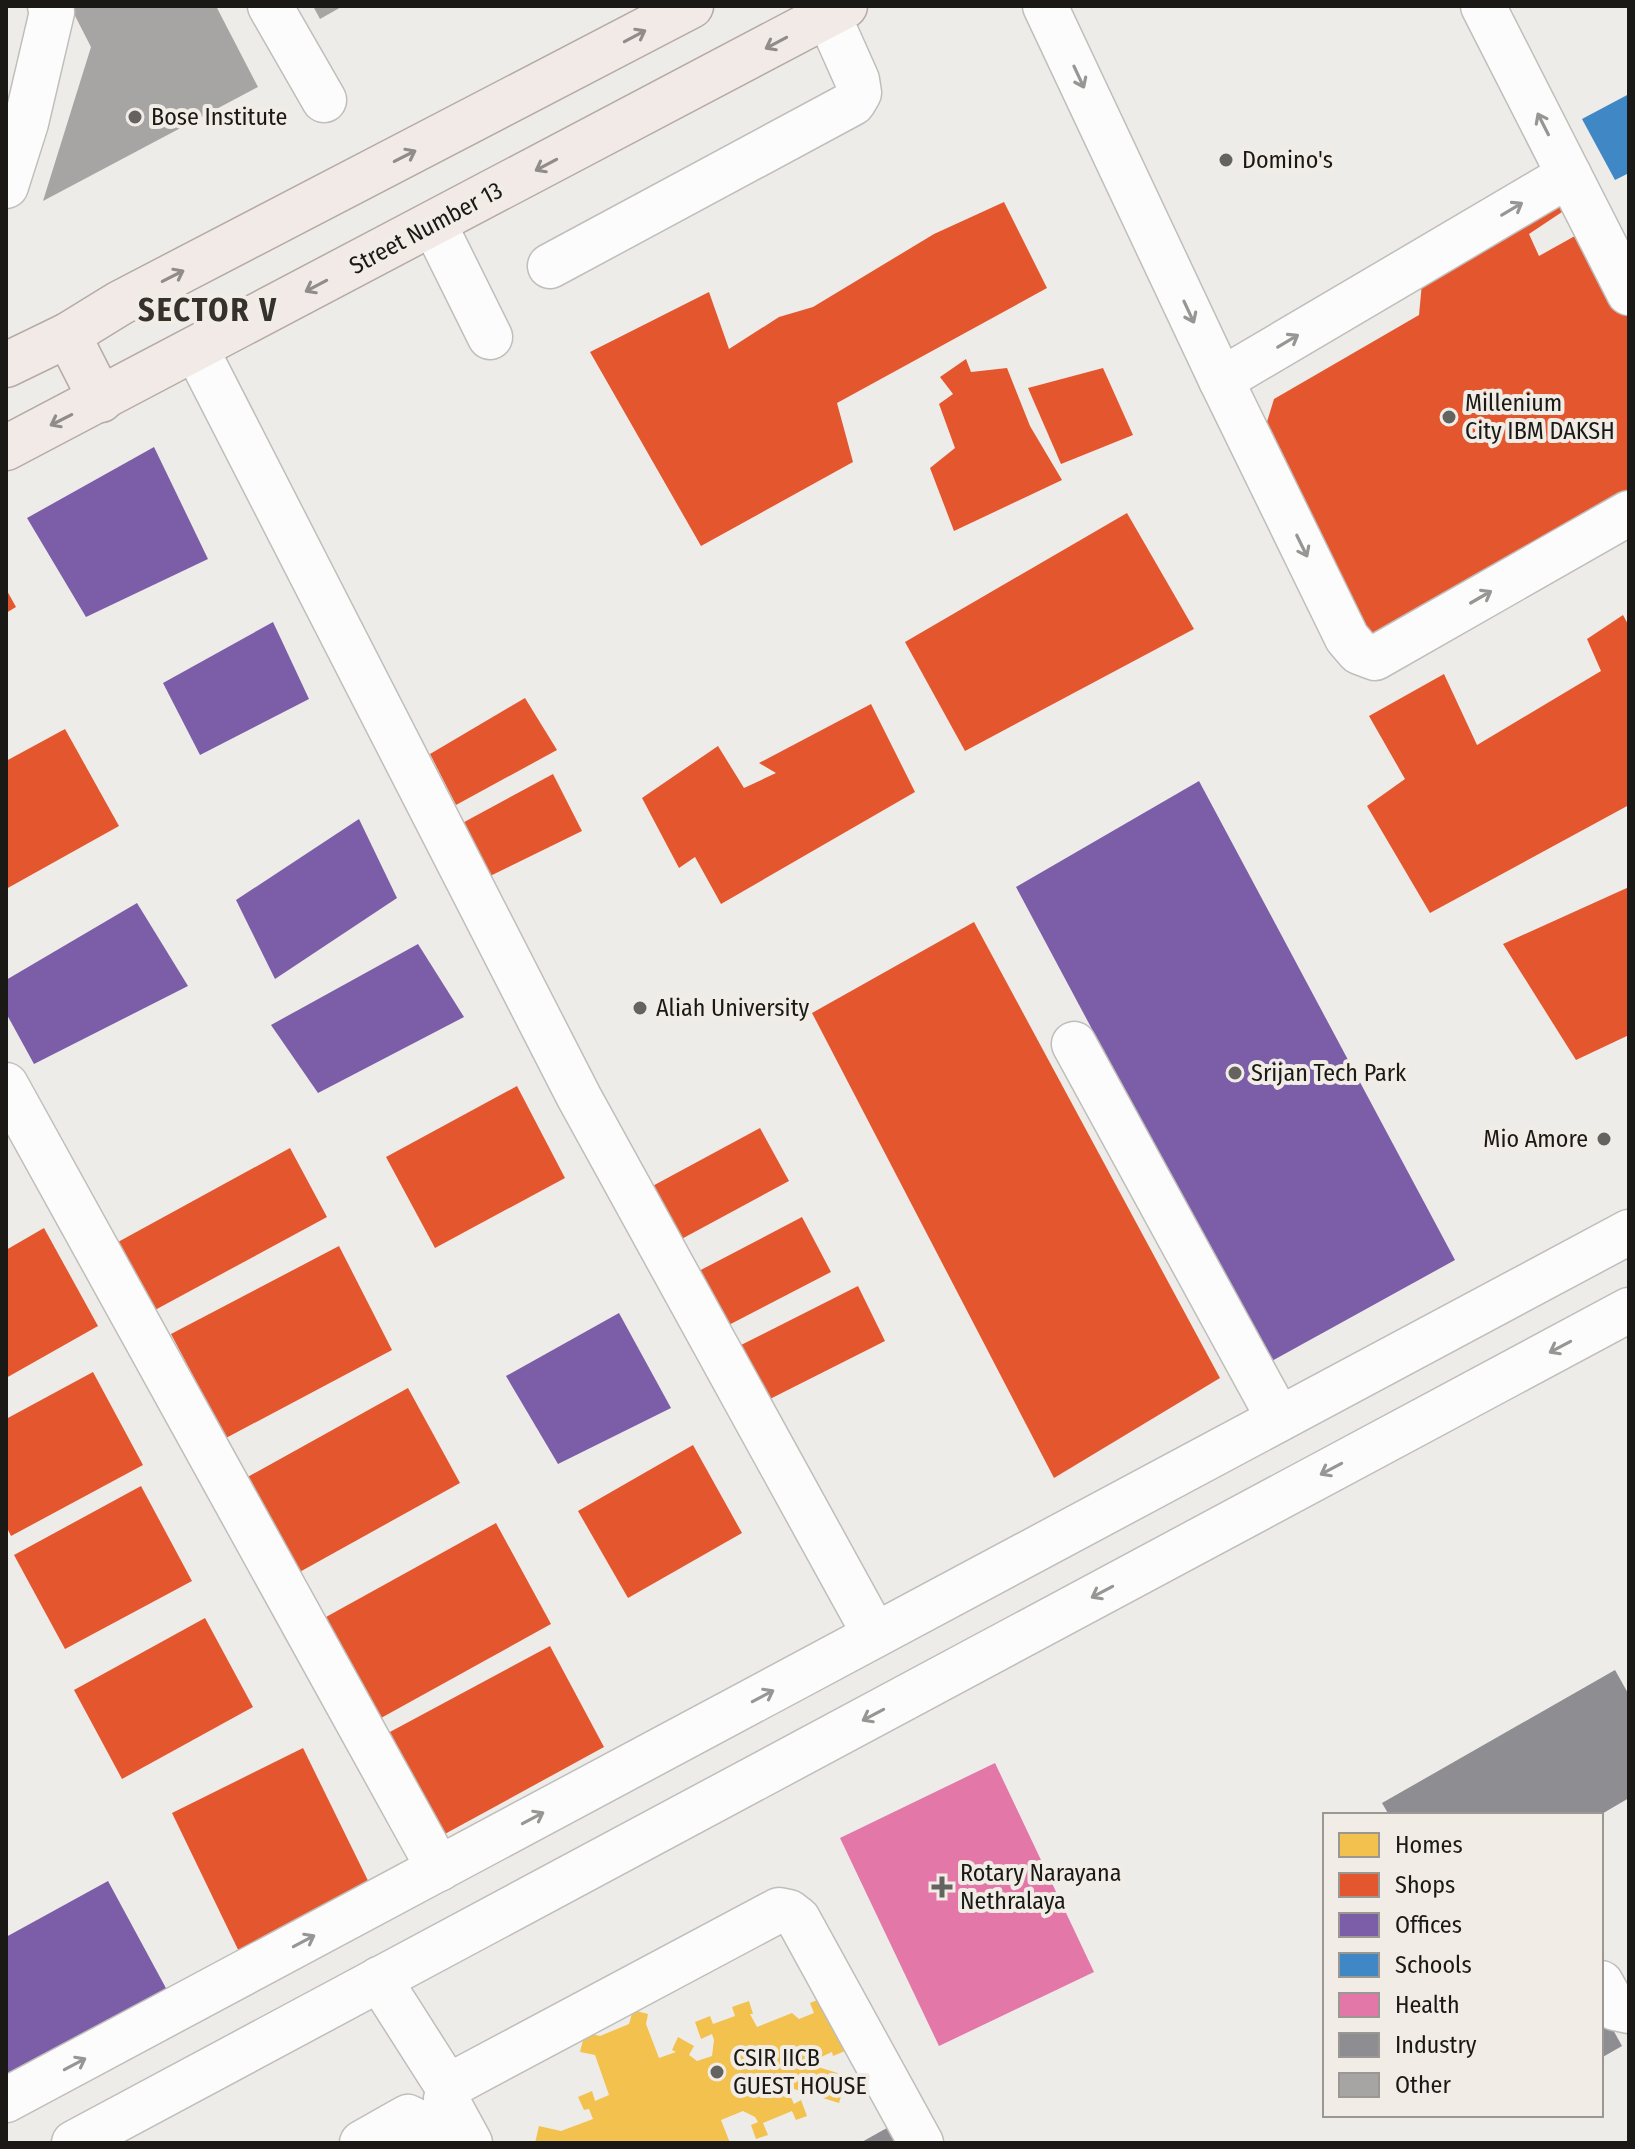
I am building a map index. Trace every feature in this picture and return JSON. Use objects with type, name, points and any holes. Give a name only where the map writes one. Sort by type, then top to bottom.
[{"type":"main road","points":[[6,365],[691,6]]},
{"type":"main road","name":"Street Number 13","points":[[6,448],[836,10]]},
{"type":"main road","points":[[68,335],[101,400]]},
{"type":"street","points":[[6,186],[26,123],[52,12],[50,6]]},
{"type":"street","points":[[270,6],[324,100]]},
{"type":"street","points":[[1483,6],[1629,293]]},
{"type":"street","points":[[1054,9],[1221,380],[1347,638],[1359,652],[1375,658],[1629,513]]},
{"type":"street","points":[[550,266],[853,103],[859,93],[857,80],[836,10]]},
{"type":"street","points":[[1221,380],[1569,175]]},
{"type":"street","points":[[434,224],[490,337]]},
{"type":"street","points":[[196,349],[579,1097],[875,1635]]},
{"type":"street","points":[[1074,1044],[1279,1419]]},
{"type":"street","points":[[6,1085],[439,1869]]},
{"type":"street","points":[[6,2100],[1629,1232]]},
{"type":"street","points":[[74,2143],[1629,1310]]},
{"type":"street","points":[[996,1570],[1023,1635]]},
{"type":"street","points":[[470,2143],[446,2099],[449,2089],[460,2080],[779,1910],[789,1912],[798,1919],[921,2143]]},
{"type":"street","points":[[379,1979],[449,2089]]},
{"type":"street","points":[[1603,1987],[1615,2008],[1629,2011]]},
{"type":"street","points":[[362,2143],[408,2117],[428,2127],[435,2143]]},
{"type":"building: Homes","name":"CSIR IICB GUEST HOUSE","points":[[827,1996],[827,2011],[838,2040],[845,2037],[850,2049],[821,2057],[818,2067],[847,2076],[839,2103],[794,2089],[788,2091],[794,2104],[801,2100],[807,2116],[796,2120],[792,2111],[763,2123],[768,2135],[756,2139],[751,2125],[758,2122],[743,2111],[721,2120],[730,2143],[535,2143],[539,2126],[561,2131],[593,2119],[578,2097],[592,2091],[595,2101],[609,2095],[595,2055],[580,2052],[585,2032],[600,2036],[629,2024],[633,2010],[648,2014],[646,2024],[659,2058],[676,2052],[672,2050],[678,2037],[694,2046],[689,2055],[697,2061],[712,2056],[714,2040],[712,2034],[701,2039],[695,2022],[710,2016],[713,2024],[735,2016],[732,2007],[749,2001],[753,2014],[750,2014],[757,2027],[792,2013],[799,2019],[814,2013],[810,2003]]},
{"type":"building: Shops","name":"Millenium City IBM DAKSH","points":[[1556,192],[1571,206],[1529,234],[1539,256],[1591,227],[1629,314],[1629,499],[1371,645],[1263,435],[1274,399],[1419,315],[1422,283]]},
{"type":"building: Shops","points":[[1004,202],[1047,288],[837,403],[853,462],[701,546],[590,352],[709,292],[729,349],[779,317],[813,307],[934,234]]},
{"type":"building: Shops","points":[[966,359],[971,372],[1007,368],[1030,426],[1062,480],[954,531],[930,468],[955,448],[939,404],[953,394],[940,377]]},
{"type":"building: Shops","points":[[1103,368],[1133,435],[1061,464],[1028,388]]},
{"type":"building: Shops","points":[[1127,513],[1194,629],[965,751],[905,642]]},
{"type":"building: Shops","points":[[6,589],[16,607],[6,613]]},
{"type":"building: Shops","points":[[1623,615],[1629,626],[1629,805],[1430,913],[1367,806],[1405,779],[1369,716],[1444,674],[1477,745],[1601,671],[1587,639]]},
{"type":"building: Shops","points":[[525,698],[557,750],[456,805],[430,754]]},
{"type":"building: Shops","points":[[871,704],[915,792],[721,904],[695,857],[679,868],[642,798],[718,746],[744,788],[776,773],[759,763]]},
{"type":"building: Shops","points":[[65,729],[119,826],[6,889],[6,761]]},
{"type":"building: Shops","points":[[553,774],[582,831],[482,880],[455,827]]},
{"type":"building: Shops","points":[[1629,887],[1629,1035],[1576,1060],[1503,944]]},
{"type":"building: Shops","points":[[974,922],[1220,1378],[1054,1478],[812,1013]]},
{"type":"building: Shops","points":[[517,1086],[565,1178],[435,1248],[386,1157]]},
{"type":"building: Shops","points":[[760,1128],[789,1181],[676,1242],[647,1189]]},
{"type":"building: Shops","points":[[290,1148],[327,1217],[155,1310],[118,1242]]},
{"type":"building: Shops","points":[[802,1217],[831,1272],[723,1328],[695,1273]]},
{"type":"building: Shops","points":[[44,1228],[98,1326],[6,1378],[6,1250]]},
{"type":"building: Shops","points":[[339,1246],[392,1350],[226,1438],[171,1334]]},
{"type":"building: Shops","points":[[858,1286],[885,1341],[766,1401],[739,1346]]},
{"type":"building: Shops","points":[[93,1372],[143,1465],[11,1536],[6,1526],[6,1419]]},
{"type":"building: Shops","points":[[408,1388],[460,1483],[296,1574],[244,1479]]},
{"type":"building: Shops","points":[[693,1445],[742,1533],[628,1598],[578,1511]]},
{"type":"building: Shops","points":[[141,1486],[192,1581],[65,1649],[14,1555]]},
{"type":"building: Shops","points":[[496,1523],[551,1624],[381,1718],[326,1617]]},
{"type":"building: Shops","points":[[205,1618],[253,1707],[122,1779],[74,1690]]},
{"type":"building: Shops","points":[[550,1646],[604,1747],[443,1835],[388,1733]]},
{"type":"building: Shops","points":[[303,1748],[377,1899],[245,1964],[172,1813]]},
{"type":"building: Offices","points":[[154,447],[208,559],[86,617],[27,518]]},
{"type":"building: Offices","points":[[273,622],[309,699],[200,755],[163,683]]},
{"type":"building: Offices","name":"Srijan Tech Park","points":[[1199,781],[1455,1260],[1270,1362],[1016,887]]},
{"type":"building: Offices","points":[[359,819],[397,898],[275,979],[236,900]]},
{"type":"building: Offices","points":[[137,903],[188,986],[34,1064],[6,1013],[6,980]]},
{"type":"building: Offices","points":[[418,944],[464,1017],[318,1093],[271,1025]]},
{"type":"building: Offices","points":[[619,1313],[671,1408],[558,1464],[506,1376]]},
{"type":"building: Offices","points":[[108,1881],[174,2003],[6,2094],[6,1937]]},
{"type":"building: Schools","points":[[1629,94],[1629,173],[1615,180],[1582,119]]},
{"type":"building: Health","points":[[995,1763],[1094,1972],[939,2046],[840,1838]]},
{"type":"building: Industry","points":[[1615,1670],[1629,1695],[1629,1798],[1603,1813],[1388,1813],[1382,1803]]},
{"type":"building: Industry","points":[[1603,2012],[1622,2046],[1603,2057]]},
{"type":"building: Industry","points":[[894,2124],[905,2143],[860,2143]]},
{"type":"building: Other","name":"Bose Institute","points":[[70,6],[216,6],[258,87],[43,201],[91,47]]},
{"type":"building: Other","points":[[313,6],[343,6],[320,19]]},
{"type":"place","name":"Bose Institute","points":[[135,117]]},
{"type":"place","name":"Domino's","points":[[1226,160]]},
{"type":"place","name":"Millenium City IBM DAKSH","points":[[1449,417]]},
{"type":"place","name":"Aliah University","points":[[640,1008]]},
{"type":"place","name":"Srijan Tech Park","points":[[1235,1073]]},
{"type":"place","name":"Mio Amore","points":[[1604,1139]]},
{"type":"place","name":"Rotary Narayana Nethralaya","points":[[942,1887]]},
{"type":"place","name":"CSIR IICB GUEST HOUSE","points":[[717,2072]]},
{"type":"district","name":"SECTOR V","points":[[208,310]]}]
